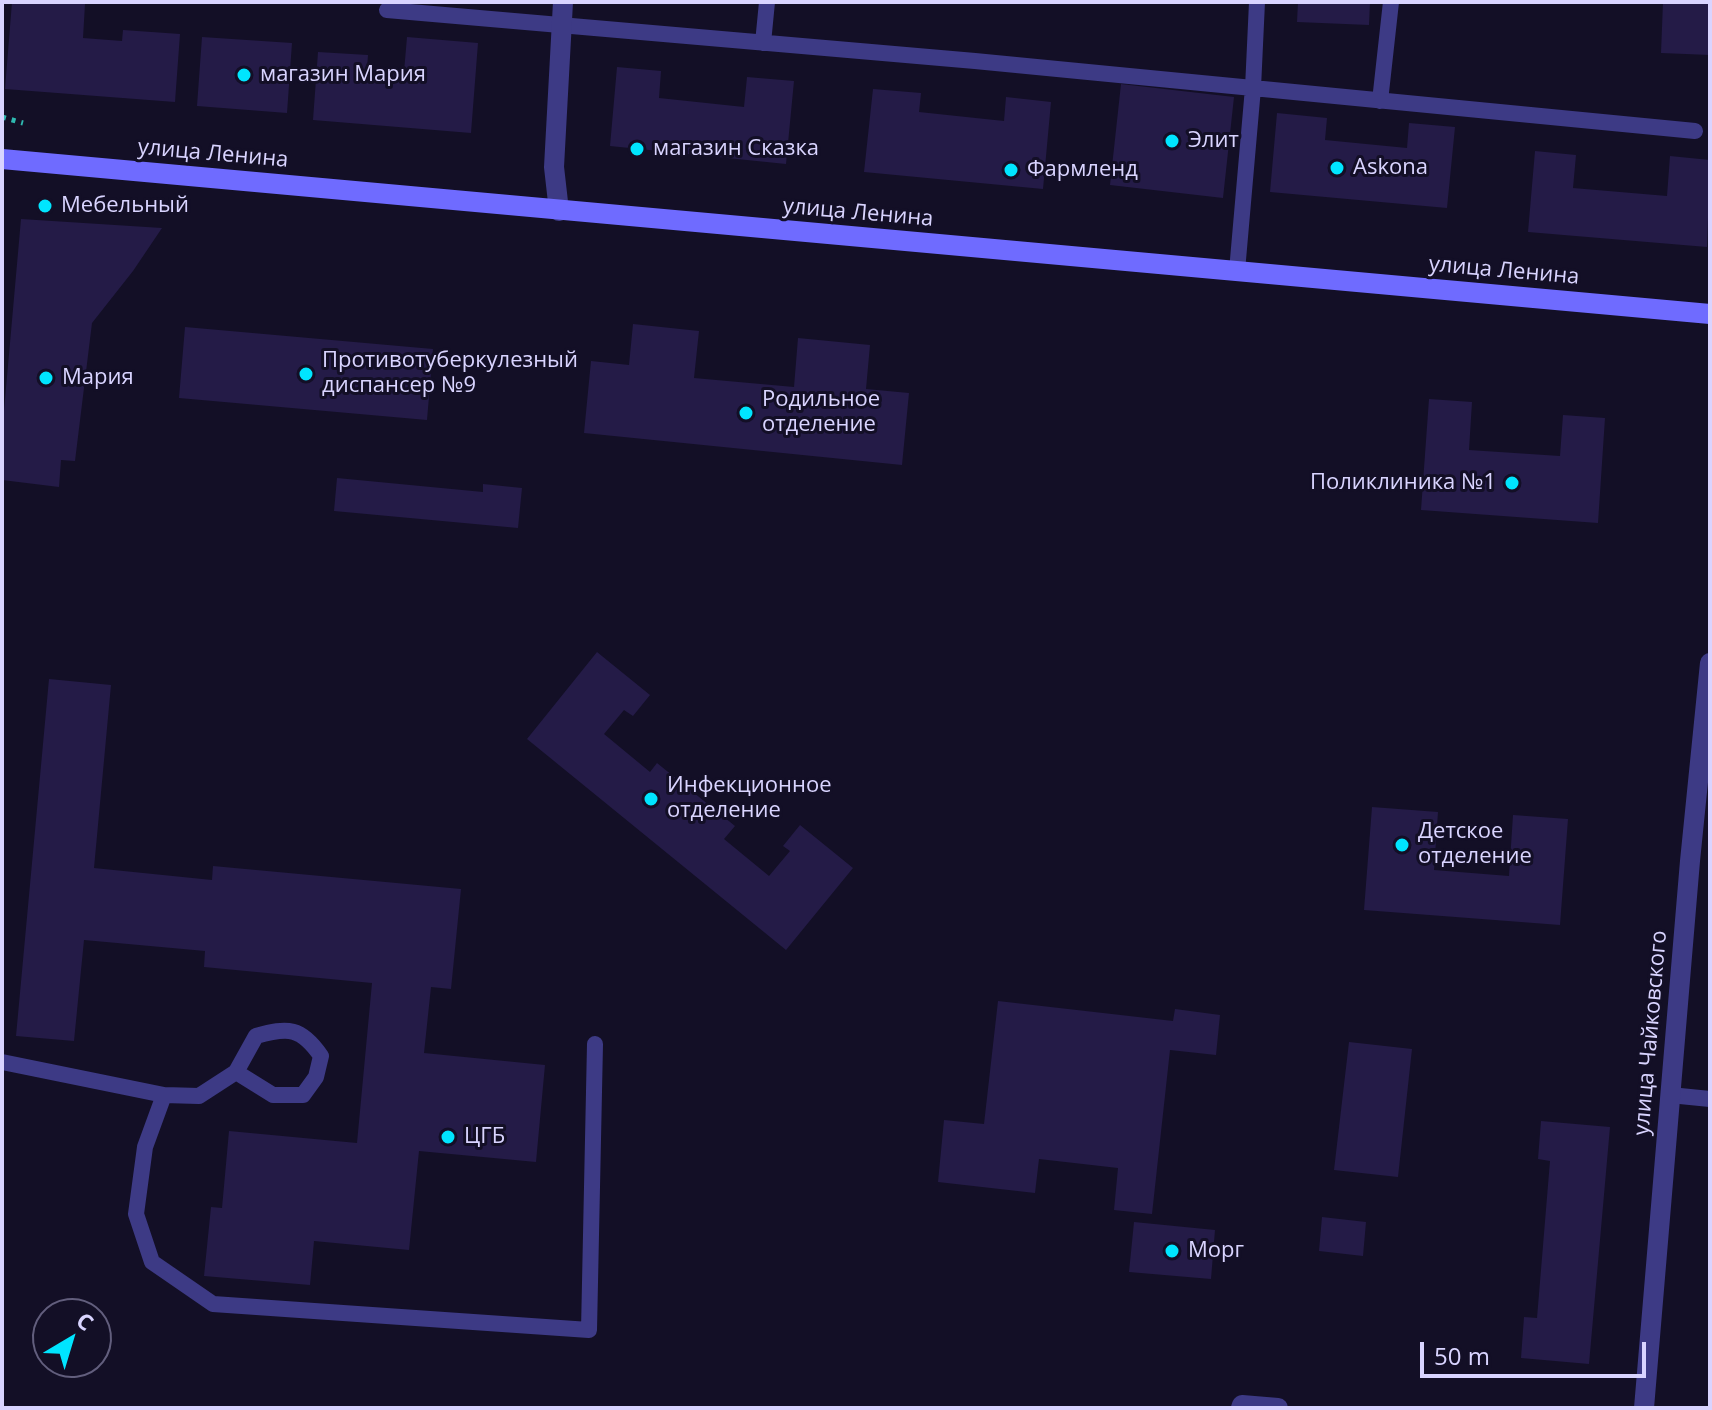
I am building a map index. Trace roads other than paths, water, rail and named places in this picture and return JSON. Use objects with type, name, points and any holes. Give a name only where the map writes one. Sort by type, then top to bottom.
[{"type":"main road","name":"улица Ленина","points":[[2,159],[1710,314]]},
{"type":"street","points":[[559,211],[554,167],[563,2]]},
{"type":"street","name":"улица Чайковского","points":[[1644,1408],[1710,663]]},
{"type":"street","points":[[1241,1408],[1242,1405],[1278,1408]]},
{"type":"lane","points":[[763,43],[767,2]]},
{"type":"lane","points":[[1237,271],[1257,2]]},
{"type":"lane","points":[[1380,101],[1391,2]]},
{"type":"lane","points":[[387,10],[1695,131]]},
{"type":"lane","points":[[2,1062],[164,1095],[199,1096],[236,1072],[256,1036],[281,1029],[308,1038],[321,1056],[316,1077],[303,1095],[273,1095],[236,1072]]},
{"type":"lane","points":[[164,1095],[145,1147],[136,1214],[152,1262],[213,1304],[589,1330],[595,1044]]},
{"type":"lane","points":[[1670,1095],[1710,1099]]},
{"type":"place","name":"магазин Мария","points":[[244,75]]},
{"type":"place","name":"Элит","points":[[1172,141]]},
{"type":"place","name":"магазин Сказка","points":[[637,149]]},
{"type":"place","name":"Askona","points":[[1337,168]]},
{"type":"place","name":"Фармленд","points":[[1011,170]]},
{"type":"place","name":"Мебельный","points":[[45,206]]},
{"type":"place","name":"Противотуберкулезный диспансер №9","points":[[306,374]]},
{"type":"place","name":"Мария","points":[[46,378]]},
{"type":"place","name":"Родильное отделение","points":[[746,413]]},
{"type":"place","name":"Поликлиника №1","points":[[1512,483]]},
{"type":"place","name":"Инфекционное отделение","points":[[651,799]]},
{"type":"place","name":"Детское отделение","points":[[1402,845]]},
{"type":"place","name":"ЦГБ","points":[[448,1137]]},
{"type":"place","name":"Морг","points":[[1172,1251]]}]
